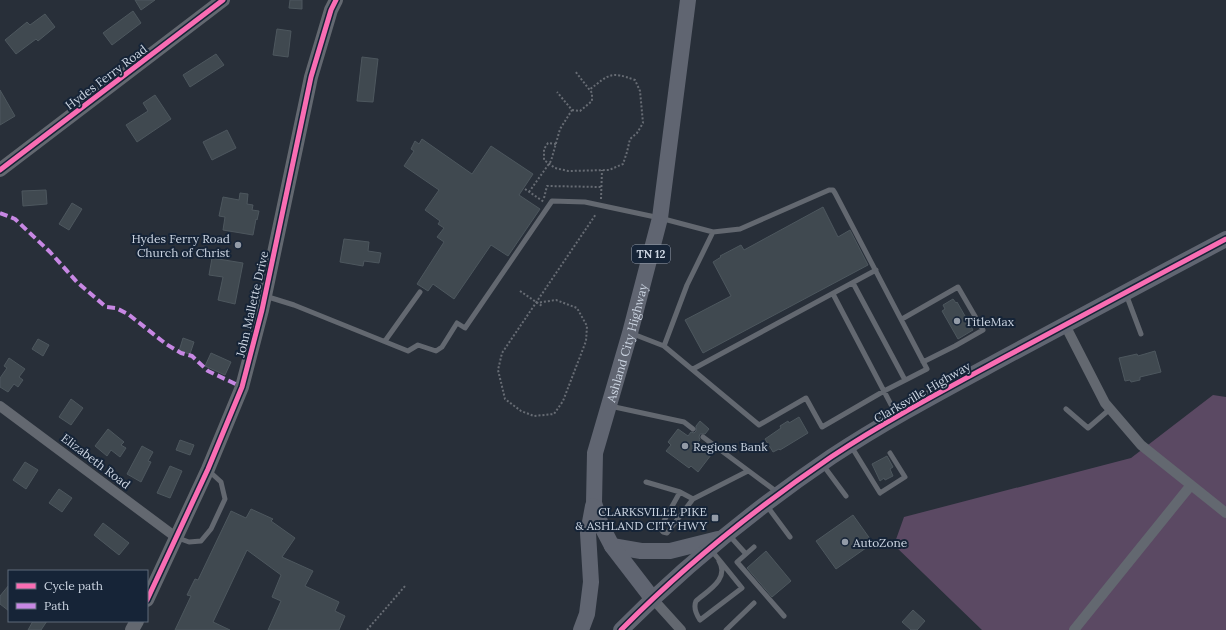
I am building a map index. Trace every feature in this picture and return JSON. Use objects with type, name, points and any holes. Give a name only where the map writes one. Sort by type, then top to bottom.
[{"type":"main road","name":"Ashland City Highway","points":[[652,598],[612,546],[601,525],[594,503],[595,453],[630,333],[660,218],[688,0]]},
{"type":"main road","name":"Clarksville Highway","points":[[621,630],[652,598],[717,557],[726,536],[779,494],[850,445],[897,416],[956,383],[1226,239]]},
{"type":"main road","points":[[581,630],[587,614],[591,582],[588,532],[594,503]]},
{"type":"main road","points":[[612,546],[641,551],[670,551],[726,536]]},
{"type":"street","name":"Hydes Ferry Road","points":[[0,170],[223,0]]},
{"type":"street","name":"John Mallette Drive","points":[[148,598],[208,469],[242,387],[265,296],[312,77],[330,10],[336,0]]},
{"type":"street","points":[[1065,325],[1105,403],[1110,409],[1141,445],[1226,513]]},
{"type":"street","name":"Elizabeth Road","points":[[0,406],[177,538]]},
{"type":"street","points":[[1074,630],[1191,485]]},
{"type":"street","points":[[652,598],[681,630]]},
{"type":"lane","points":[[265,296],[294,305],[408,351],[418,345],[436,351],[442,347],[458,324],[465,328],[552,201],[585,202],[660,218],[713,232],[740,229],[832,190],[876,270],[927,369],[884,391],[822,427],[806,398],[759,425],[664,346],[630,333]]},
{"type":"lane","points":[[664,346],[687,285],[713,232]]},
{"type":"lane","points":[[693,369],[876,270]]},
{"type":"lane","points":[[854,283],[905,380]]},
{"type":"lane","points":[[902,319],[958,287],[983,330],[923,362]]},
{"type":"lane","points":[[384,341],[420,292]]},
{"type":"lane","points":[[1126,293],[1141,334]]},
{"type":"lane","points":[[833,294],[897,416]]},
{"type":"lane","points":[[608,405],[684,422],[693,429]]},
{"type":"lane","points":[[1066,409],[1088,428],[1110,409]]},
{"type":"lane","points":[[704,437],[779,494]]},
{"type":"lane","points":[[850,445],[880,492],[905,477],[890,453]]},
{"type":"lane","points":[[823,464],[846,496]]},
{"type":"lane","points":[[177,538],[188,542],[201,541],[211,529],[225,499],[221,482],[208,469]]},
{"type":"lane","points":[[680,492],[660,528],[663,532],[667,533],[693,499],[748,471]]},
{"type":"lane","points":[[646,482],[680,492],[693,499]]},
{"type":"lane","points":[[766,504],[790,537]]},
{"type":"lane","points":[[726,536],[746,554]]},
{"type":"lane","points":[[754,547],[737,562],[784,616]]},
{"type":"lane","points":[[717,557],[742,588],[700,620],[696,615],[694,605],[696,601],[721,579],[722,576],[717,557]]},
{"type":"lane","points":[[726,630],[754,603]]},
{"type":"path","points":[[558,92],[572,110],[580,111],[592,101],[592,93],[575,71]]},
{"type":"path","points":[[556,144],[548,143],[544,149],[544,160],[555,168],[568,171],[609,170],[623,164],[628,152],[630,139],[637,133],[643,123],[640,91],[635,80],[618,74],[607,76],[589,90]]},
{"type":"path","points":[[529,192],[552,158],[560,129],[572,110]]},
{"type":"path","points":[[601,199],[602,170]]},
{"type":"path","points":[[544,202],[547,186],[601,187]]},
{"type":"path","points":[[525,189],[549,205]]},
{"type":"path","points":[[536,302],[556,300],[577,308],[587,326],[586,341],[563,401],[554,414],[534,416],[521,411],[505,399],[498,370],[502,353],[536,302],[596,214]]},
{"type":"path","points":[[520,291],[542,306]]},
{"type":"path","points":[[367,630],[406,585]]},
{"type":"shaded area","points":[[1213,395],[1226,397],[1226,630],[982,630],[894,545],[904,517],[1131,458]]},
{"type":"building","points":[[135,0],[155,0],[141,10]]},
{"type":"building","points":[[290,0],[302,0],[302,9],[289,8]]},
{"type":"building","points":[[133,11],[141,23],[112,45],[103,33]]},
{"type":"building","points":[[45,14],[55,27],[38,41],[36,39],[16,54],[5,40],[27,22],[30,25]]},
{"type":"building","points":[[277,29],[291,31],[288,57],[273,55]]},
{"type":"building","points":[[216,54],[224,65],[190,87],[183,75]]},
{"type":"building","points":[[362,57],[378,59],[373,102],[357,101]]},
{"type":"building","points":[[0,90],[15,116],[0,125]]},
{"type":"building","points":[[155,95],[171,119],[137,142],[126,125],[148,111],[143,103]]},
{"type":"building","points":[[227,130],[236,148],[212,160],[203,142]]},
{"type":"building","points":[[422,139],[472,174],[491,146],[533,174],[519,195],[540,209],[508,256],[491,245],[454,299],[433,284],[428,291],[417,284],[444,242],[437,237],[444,228],[438,224],[440,221],[425,210],[439,190],[404,166],[414,151],[411,149],[415,141],[419,144]]},
{"type":"building","points":[[46,190],[47,204],[23,206],[22,191]]},
{"type":"building","points":[[240,193],[248,194],[247,204],[253,205],[252,210],[259,211],[253,235],[223,230],[225,217],[219,216],[223,197],[239,200]]},
{"type":"building","points":[[72,203],[82,209],[69,230],[59,224]]},
{"type":"building","points":[[823,207],[838,237],[850,230],[868,265],[703,353],[685,320],[731,296],[713,262],[721,257],[720,256],[741,245],[744,250]]},
{"type":"building","points":[[344,239],[369,242],[368,251],[381,253],[379,263],[364,261],[363,266],[340,262]]},
{"type":"building","points":[[212,258],[243,263],[235,304],[218,300],[223,277],[209,275]]},
{"type":"building","name":"TitleMax","points":[[953,299],[956,303],[957,302],[973,330],[958,339],[942,311],[945,309],[943,305]]},
{"type":"building","points":[[183,338],[194,342],[190,354],[179,351]]},
{"type":"building","points":[[38,339],[49,345],[43,356],[32,349]]},
{"type":"building","points":[[1155,351],[1161,372],[1140,377],[1140,380],[1131,382],[1130,380],[1125,381],[1119,358],[1137,354],[1138,356]]},
{"type":"building","points":[[211,353],[231,362],[225,375],[205,366]]},
{"type":"building","points":[[9,358],[25,369],[19,377],[23,380],[18,387],[14,384],[8,392],[0,387],[0,378],[7,368],[4,366]]},
{"type":"building","points":[[71,399],[83,408],[71,425],[59,417]]},
{"type":"building","points":[[799,417],[808,433],[780,450],[779,449],[773,452],[765,439],[781,428],[780,426]]},
{"type":"building","name":"Regions Bank","points":[[700,421],[709,429],[705,434],[700,434],[700,440],[697,443],[711,455],[698,472],[691,466],[689,468],[666,451],[671,445],[668,442],[678,429],[688,436],[691,432],[694,433],[696,431],[696,426]]},
{"type":"building","points":[[108,429],[124,442],[121,445],[126,448],[120,457],[111,450],[107,456],[95,446]]},
{"type":"building","points":[[180,440],[194,445],[190,455],[176,450]]},
{"type":"building","points":[[142,446],[153,452],[148,461],[151,462],[141,482],[127,474]]},
{"type":"building","points":[[887,456],[893,467],[890,469],[893,476],[885,480],[884,478],[880,481],[872,464]]},
{"type":"building","points":[[25,462],[38,470],[26,489],[13,480]]},
{"type":"building","points":[[170,466],[182,471],[170,498],[157,493]]},
{"type":"building","points":[[59,489],[72,498],[62,512],[49,503]]},
{"type":"building","points":[[251,509],[273,519],[271,521],[295,538],[282,557],[313,571],[305,586],[339,602],[335,611],[345,616],[339,630],[268,630],[281,601],[272,597],[281,575],[247,550],[213,622],[230,630],[175,630],[191,596],[187,595],[195,579],[198,580],[231,511],[246,518]]},
{"type":"building","name":"AutoZone","points":[[853,515],[873,543],[836,569],[816,541]]},
{"type":"building","points":[[103,523],[129,543],[119,555],[94,535]]},
{"type":"building","points":[[766,551],[791,581],[772,597],[747,568]]},
{"type":"building","points":[[8,586],[8,610],[0,604],[0,596]]},
{"type":"building","points":[[913,610],[925,621],[917,630],[911,630],[902,622]]},
{"type":"building","points":[[32,622],[46,622],[41,630],[28,630]]},
{"type":"marked path","points":[[0,213],[15,219],[50,252],[77,282],[106,307],[116,308],[128,314],[166,344],[181,353],[192,356],[208,371],[242,387]]},
{"type":"cycle path","points":[[0,170],[223,0]]},
{"type":"cycle path","points":[[148,598],[208,469],[242,387],[262,310],[311,77],[331,10],[336,0]]},
{"type":"cycle path","points":[[621,630],[670,583],[722,538],[776,496],[831,457],[874,430],[939,393],[1226,239]]},
{"type":"place","name":"Hydes Ferry Road Church of Christ","points":[[238,245]]},
{"type":"place","name":"TitleMax","points":[[957,321]]},
{"type":"place","name":"Regions Bank","points":[[685,446]]},
{"type":"place","name":"CLARKSVILLE PIKE & ASHLAND CITY HWY","points":[[715,518]]},
{"type":"place","name":"AutoZone","points":[[845,542]]}]
